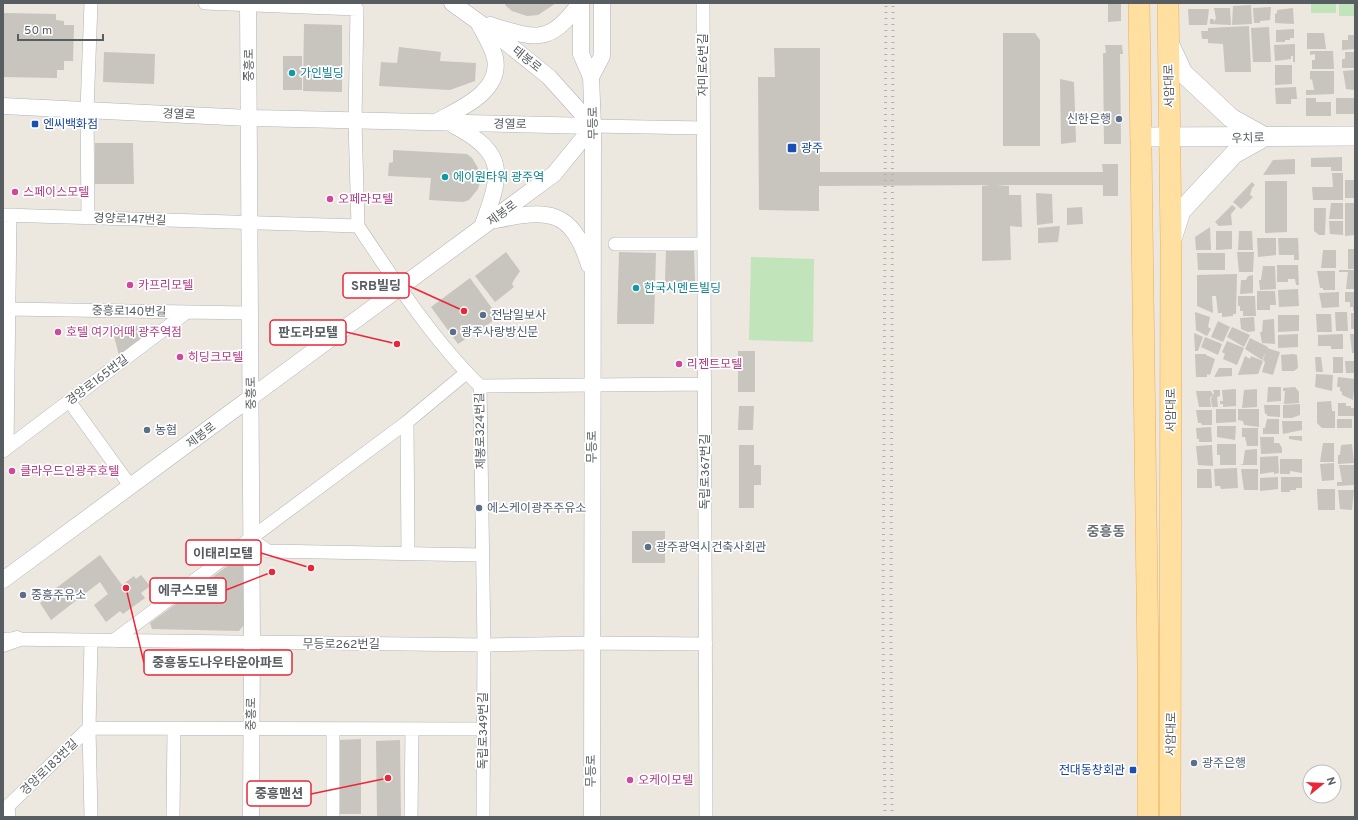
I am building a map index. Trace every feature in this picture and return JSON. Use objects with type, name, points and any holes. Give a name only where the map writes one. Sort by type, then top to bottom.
[{"type":"main road","name":"서암대로","points":[[1139,3],[1148,662],[1148,817]]},
{"type":"main road","name":"서암대로","points":[[1168,3],[1171,137],[1170,817]]},
{"type":"main road","points":[[1168,43],[1183,73],[1231,118],[1265,137]]},
{"type":"main road","name":"우치로","points":[[1140,138],[1355,136]]},
{"type":"main road","points":[[1171,241],[1181,211],[1234,154],[1265,137]]},
{"type":"street","points":[[88,218],[87,110],[91,3]]},
{"type":"street","points":[[205,3],[359,6],[355,121],[358,226],[399,288]]},
{"type":"street","name":"태봉로","points":[[452,3],[498,36],[549,77],[593,126]]},
{"type":"street","points":[[477,21],[524,36],[541,36],[557,30],[566,22],[580,3]]},
{"type":"street","name":"무등로","points":[[580,3],[581,54],[591,78],[593,126],[591,643],[592,817]]},
{"type":"street","name":"무등로","points":[[591,78],[602,56],[602,3]]},
{"type":"street","name":"자미로6번길","points":[[703,3],[703,128]]},
{"type":"street","name":"중흥로","points":[[248,4],[249,313],[251,397],[250,539],[252,643],[251,817]]},
{"type":"street","points":[[434,123],[472,102],[486,88],[492,78],[495,68],[495,60],[492,48],[477,21]]},
{"type":"street","name":"경열로","points":[[3,106],[249,118],[593,126]]},
{"type":"street","points":[[450,123],[471,134],[485,145],[493,160],[497,173],[495,190],[486,224],[536,213],[564,221],[573,228],[580,239],[593,277]]},
{"type":"street","points":[[593,126],[703,128]]},
{"type":"street","name":"제봉로","points":[[4,581],[554,174],[593,126]]},
{"type":"street","name":"독립로367번길","points":[[703,128],[706,817]]},
{"type":"street","name":"경양로147번길","points":[[9,309],[7,215],[249,223]]},
{"type":"street","points":[[249,223],[358,226]]},
{"type":"street","points":[[615,244],[704,244]]},
{"type":"street","name":"제봉로324번길","points":[[399,288],[466,373],[480,386],[484,645]]},
{"type":"street","name":"중흥로140번길","points":[[9,309],[249,313]]},
{"type":"street","name":"경양로165번길","points":[[5,449],[9,309]]},
{"type":"street","name":"경양로165번길","points":[[5,449],[187,312]]},
{"type":"street","points":[[113,641],[407,422],[466,373]]},
{"type":"street","points":[[480,386],[705,384]]},
{"type":"street","points":[[69,401],[131,487]]},
{"type":"street","points":[[407,422],[408,553]]},
{"type":"street","points":[[250,539],[268,551],[482,555]]},
{"type":"street","name":"무등로262번길","points":[[6,639],[484,645],[591,643],[706,644]]},
{"type":"street","points":[[91,641],[89,728],[483,729]]},
{"type":"street","name":"독립로349번길","points":[[483,817],[484,645]]},
{"type":"street","name":"경양로183번길","points":[[7,810],[89,728]]},
{"type":"street","name":"경양로183번길","points":[[89,728],[91,817]]},
{"type":"street","points":[[173,816],[174,729]]},
{"type":"street","points":[[333,729],[333,817]]},
{"type":"street","points":[[411,816],[412,729]]},
{"type":"green space","points":[[1311,3],[1336,3],[1336,13],[1311,13]]},
{"type":"green space","points":[[1339,3],[1355,3],[1355,16],[1339,16]]},
{"type":"green space","points":[[751,257],[814,259],[813,342],[749,340]]},
{"type":"building","points":[[506,3],[556,3],[538,15],[527,16],[512,11],[505,5]]},
{"type":"building","points":[[1108,3],[1121,3],[1121,21],[1108,22]]},
{"type":"building","points":[[1251,5],[1252,24],[1232,25],[1233,6]]},
{"type":"building","points":[[1271,7],[1270,20],[1254,23],[1253,8]]},
{"type":"building","points":[[1214,8],[1230,8],[1231,25],[1210,24],[1210,19],[1213,19],[1215,22],[1216,19]]},
{"type":"building","points":[[1293,8],[1294,24],[1275,23],[1275,14],[1277,13],[1277,10]]},
{"type":"building","points":[[1188,9],[1209,9],[1207,25],[1189,25]]},
{"type":"building","points":[[3,13],[56,14],[56,20],[64,21],[64,25],[74,25],[73,61],[64,61],[64,70],[57,70],[57,78],[3,77]]},
{"type":"building","points":[[304,24],[342,25],[342,92],[303,91]]},
{"type":"building","points":[[1249,26],[1251,72],[1225,72],[1223,44],[1208,43],[1208,39],[1202,39],[1201,31],[1208,31],[1208,28]]},
{"type":"building","points":[[1269,27],[1271,62],[1253,62],[1251,28]]},
{"type":"building","points":[[1294,29],[1294,38],[1285,40],[1285,42],[1276,42],[1276,30]]},
{"type":"building","points":[[1003,33],[1035,33],[1040,40],[1040,146],[1003,146]]},
{"type":"building","points":[[1307,33],[1324,33],[1326,49],[1307,49]]},
{"type":"building","points":[[1348,35],[1355,35],[1355,49],[1342,50],[1342,40],[1348,40]]},
{"type":"building","points":[[1295,44],[1295,62],[1293,62],[1293,56],[1291,56],[1291,59],[1275,61],[1274,45]]},
{"type":"building","points":[[1105,45],[1122,45],[1123,54],[1120,54],[1121,144],[1104,144],[1103,53],[1106,53]]},
{"type":"building","points":[[399,47],[441,52],[440,61],[476,63],[475,81],[450,90],[379,86],[381,62],[397,63]]},
{"type":"building","points":[[774,48],[820,48],[820,172],[1103,172],[1102,164],[1118,164],[1118,196],[1103,196],[1103,185],[996,185],[1009,186],[1009,195],[1021,195],[1022,227],[1010,226],[1011,260],[982,261],[982,186],[990,185],[819,186],[819,211],[759,210],[758,77],[775,77]]},
{"type":"building","points":[[1310,51],[1333,51],[1334,69],[1312,69],[1312,60],[1315,60],[1315,54],[1310,55]]},
{"type":"building","points":[[104,52],[155,54],[154,84],[103,82]]},
{"type":"building","points":[[1345,52],[1355,52],[1354,68],[1342,68],[1342,59],[1345,59]]},
{"type":"building","name":"가인빌딩","points":[[283,56],[302,56],[302,90],[283,90]]},
{"type":"building","points":[[1275,65],[1292,65],[1292,84],[1275,85]]},
{"type":"building","points":[[1355,70],[1355,90],[1346,89],[1343,71]]},
{"type":"building","points":[[1310,71],[1334,71],[1334,94],[1306,95],[1306,90],[1314,90],[1312,79],[1310,80]]},
{"type":"building","points":[[1060,79],[1074,82],[1076,142],[1061,144]]},
{"type":"building","points":[[1296,87],[1297,99],[1291,99],[1291,104],[1276,104],[1275,88]]},
{"type":"building","points":[[1306,98],[1316,98],[1316,102],[1331,102],[1331,116],[1306,116]]},
{"type":"building","points":[[1336,98],[1355,98],[1355,114],[1336,114]]},
{"type":"building","points":[[95,143],[133,143],[134,184],[95,184]]},
{"type":"building","name":"에이원타워 광주역","points":[[393,150],[467,154],[472,158],[478,168],[480,182],[478,189],[469,200],[463,202],[429,200],[431,178],[388,176],[389,163],[393,162]]},
{"type":"building","points":[[1342,157],[1342,171],[1331,171],[1331,167],[1311,167],[1311,158]]},
{"type":"building","points":[[1295,159],[1295,174],[1263,175],[1273,160]]},
{"type":"building","points":[[1332,173],[1343,173],[1343,200],[1313,200],[1312,187],[1333,187]]},
{"type":"building","points":[[1345,180],[1355,180],[1355,198],[1345,198]]},
{"type":"building","points":[[1265,181],[1287,181],[1287,232],[1265,233]]},
{"type":"building","points":[[1252,182],[1255,185],[1252,188],[1250,195],[1253,197],[1241,209],[1233,202]]},
{"type":"building","points":[[1036,193],[1052,194],[1053,223],[1037,225]]},
{"type":"building","points":[[1331,203],[1343,203],[1343,219],[1329,219]]},
{"type":"building","points":[[1345,203],[1355,203],[1355,235],[1345,236]]},
{"type":"building","points":[[1232,205],[1236,208],[1231,214],[1232,225],[1219,226],[1215,222]]},
{"type":"building","points":[[1082,207],[1083,224],[1067,225],[1067,208]]},
{"type":"building","points":[[1314,208],[1326,208],[1325,235],[1319,235],[1314,231]]},
{"type":"building","points":[[1329,221],[1343,221],[1343,235],[1330,234]]},
{"type":"building","points":[[1060,226],[1058,242],[1038,243],[1038,228]]},
{"type":"building","points":[[1210,227],[1211,250],[1196,250],[1195,237]]},
{"type":"building","points":[[1216,231],[1232,231],[1232,249],[1216,250]]},
{"type":"building","points":[[1239,231],[1252,231],[1253,250],[1238,250]]},
{"type":"building","points":[[1257,238],[1276,238],[1276,255],[1258,257]]},
{"type":"building","points":[[1278,238],[1298,238],[1299,260],[1294,260],[1294,255],[1279,255]]},
{"type":"building","points":[[666,249],[694,249],[695,282],[665,282]]},
{"type":"building","points":[[1348,249],[1355,249],[1355,269],[1348,269]]},
{"type":"building","points":[[1323,250],[1336,250],[1336,268],[1321,268]]},
{"type":"building","points":[[506,252],[520,271],[512,284],[514,287],[495,302],[475,276]]},
{"type":"building","name":"한국시멘트빌딩","points":[[619,252],[656,253],[654,324],[617,324]]},
{"type":"building","points":[[1237,252],[1254,252],[1253,272],[1239,272]]},
{"type":"building","points":[[1197,253],[1225,253],[1225,270],[1198,270]]},
{"type":"building","points":[[1277,265],[1298,265],[1299,285],[1296,285],[1295,279],[1288,279],[1288,282],[1277,282]]},
{"type":"building","points":[[1263,266],[1275,266],[1276,289],[1260,290],[1259,280],[1261,280]]},
{"type":"building","points":[[1339,270],[1355,270],[1355,289],[1346,289],[1348,272],[1339,272]]},
{"type":"building","points":[[1317,271],[1335,271],[1335,290],[1323,290],[1323,288],[1320,288]]},
{"type":"building","points":[[1237,274],[1236,314],[1233,314],[1233,316],[1222,317],[1222,313],[1218,313],[1216,296],[1212,296],[1213,313],[1197,306],[1197,275]]},
{"type":"building","points":[[1253,275],[1253,293],[1240,294],[1241,280],[1246,280],[1248,276]]},
{"type":"building","points":[[470,278],[497,315],[491,319],[493,321],[458,344],[431,307]]},
{"type":"building","points":[[1298,289],[1299,306],[1279,307],[1278,290]]},
{"type":"building","points":[[1257,291],[1275,291],[1276,305],[1270,305],[1270,310],[1257,310]]},
{"type":"building","points":[[1339,292],[1339,307],[1322,308],[1319,293]]},
{"type":"building","points":[[1345,292],[1355,292],[1355,311],[1353,311],[1353,307],[1350,307],[1350,302],[1345,302]]},
{"type":"building","points":[[1238,296],[1255,296],[1256,316],[1243,316],[1243,311],[1240,311],[1240,306],[1238,306]]},
{"type":"building","points":[[1195,312],[1210,317],[1208,327],[1211,329],[1207,336],[1196,330]]},
{"type":"building","points":[[1335,312],[1347,312],[1348,331],[1336,331]]},
{"type":"building","points":[[1351,313],[1355,313],[1355,329],[1351,329]]},
{"type":"building","points":[[1316,314],[1331,314],[1332,332],[1317,332]]},
{"type":"building","points":[[1278,315],[1299,315],[1299,331],[1278,332]]},
{"type":"building","points":[[1254,317],[1255,331],[1248,332],[1241,329],[1240,318]]},
{"type":"building","points":[[1274,319],[1275,344],[1262,343],[1260,332],[1262,332],[1263,320]]},
{"type":"building","points":[[1218,321],[1230,327],[1223,342],[1211,337]]},
{"type":"building","points":[[111,325],[156,327],[119,355]]},
{"type":"building","points":[[1232,327],[1250,335],[1244,347],[1227,337]]},
{"type":"building","points":[[1194,333],[1203,337],[1198,351],[1195,351]]},
{"type":"building","points":[[1298,334],[1298,347],[1278,348],[1278,335]]},
{"type":"building","points":[[1343,334],[1343,349],[1331,349],[1331,346],[1318,346],[1318,335]]},
{"type":"building","points":[[1350,334],[1355,334],[1355,353],[1352,353]]},
{"type":"building","points":[[1205,337],[1222,344],[1218,355],[1201,347]]},
{"type":"building","points":[[1250,338],[1268,347],[1262,360],[1245,349]]},
{"type":"building","points":[[1227,341],[1244,348],[1237,365],[1223,359],[1225,354],[1222,352]]},
{"type":"building","points":[[1267,348],[1280,352],[1273,375],[1262,372],[1265,362],[1263,360]]},
{"type":"building","points":[[738,351],[755,351],[755,392],[738,392]]},
{"type":"building","points":[[1195,354],[1206,354],[1215,359],[1210,375],[1207,374],[1207,377],[1196,377]]},
{"type":"building","points":[[1281,355],[1297,355],[1298,368],[1294,371],[1282,371]]},
{"type":"building","points":[[1245,356],[1250,359],[1251,356],[1263,361],[1258,374],[1238,375]]},
{"type":"building","points":[[1315,357],[1321,357],[1323,372],[1316,372]]},
{"type":"building","points":[[1333,357],[1343,357],[1343,373],[1333,373]]},
{"type":"building","points":[[1345,361],[1355,361],[1355,373],[1346,373]]},
{"type":"building","points":[[1219,368],[1232,368],[1232,376],[1214,377]]},
{"type":"building","points":[[1316,374],[1333,375],[1332,391],[1315,387]]},
{"type":"building","points":[[1338,377],[1355,379],[1353,400],[1342,395],[1340,387],[1337,387]]},
{"type":"building","points":[[1268,387],[1281,387],[1281,401],[1267,402]]},
{"type":"building","points":[[1295,387],[1299,392],[1299,403],[1284,404],[1285,391],[1283,391],[1283,388]]},
{"type":"building","points":[[1236,389],[1236,406],[1223,407],[1223,404],[1220,404],[1220,401],[1223,401],[1222,390]]},
{"type":"building","points":[[1257,389],[1257,407],[1242,408],[1244,390]]},
{"type":"building","points":[[1213,390],[1220,390],[1220,396],[1217,397],[1218,407],[1212,407],[1211,399],[1214,393]]},
{"type":"building","points":[[1196,391],[1211,391],[1213,395],[1210,398],[1211,407],[1199,407]]},
{"type":"building","points":[[1331,401],[1332,411],[1335,411],[1335,428],[1322,428],[1317,423],[1317,402]]},
{"type":"building","points":[[1338,403],[1346,403],[1346,406],[1351,406],[1351,408],[1354,408],[1355,416],[1338,416]]},
{"type":"building","points":[[1300,404],[1300,415],[1292,418],[1283,418],[1283,405]]},
{"type":"building","points":[[1264,405],[1280,405],[1280,417],[1267,416],[1267,414],[1265,414]]},
{"type":"building","points":[[739,406],[754,406],[753,430],[738,430]]},
{"type":"building","points":[[1216,409],[1236,409],[1236,422],[1216,423]]},
{"type":"building","points":[[1238,409],[1259,409],[1259,427],[1244,425],[1243,421],[1238,420]]},
{"type":"building","points":[[1196,410],[1212,410],[1212,425],[1202,425],[1201,423],[1198,423]]},
{"type":"building","points":[[1267,419],[1279,419],[1279,434],[1263,434],[1263,428],[1265,428]]},
{"type":"building","points":[[1337,419],[1352,419],[1352,428],[1337,428]]},
{"type":"building","points":[[1282,421],[1302,421],[1302,430],[1283,434]]},
{"type":"building","points":[[1217,426],[1236,426],[1235,440],[1217,437]]},
{"type":"building","points":[[1211,427],[1212,442],[1199,442],[1199,439],[1197,439],[1196,428]]},
{"type":"building","points":[[1242,428],[1258,428],[1258,446],[1247,446],[1245,437],[1242,437]]},
{"type":"building","points":[[1289,436],[1302,436],[1302,441],[1289,439]]},
{"type":"building","points":[[1260,437],[1274,437],[1274,443],[1279,443],[1282,448],[1282,453],[1261,454]]},
{"type":"building","points":[[1323,443],[1334,443],[1334,462],[1320,462]]},
{"type":"building","points":[[1217,444],[1236,444],[1236,465],[1220,465],[1220,455],[1217,455]]},
{"type":"building","points":[[1352,444],[1354,463],[1338,464],[1338,455],[1340,455],[1341,445]]},
{"type":"building","points":[[739,445],[754,445],[754,465],[761,465],[761,485],[754,485],[754,508],[739,508]]},
{"type":"building","points":[[1212,445],[1213,466],[1198,465],[1196,446]]},
{"type":"building","points":[[1257,449],[1257,465],[1240,465],[1243,464],[1245,450]]},
{"type":"building","points":[[1278,456],[1279,473],[1274,474],[1274,472],[1260,474],[1260,457]]},
{"type":"building","points":[[1280,459],[1302,459],[1302,473],[1290,471],[1290,474],[1280,474]]},
{"type":"building","points":[[1334,463],[1334,480],[1322,481],[1320,464]]},
{"type":"building","points":[[1339,465],[1354,465],[1355,485],[1337,486],[1337,482],[1342,482]]},
{"type":"building","points":[[1237,468],[1238,488],[1221,489],[1220,486],[1215,486],[1214,469]]},
{"type":"building","points":[[1197,469],[1211,469],[1212,488],[1197,488]]},
{"type":"building","points":[[1241,469],[1258,469],[1258,490],[1244,490]]},
{"type":"building","points":[[1278,477],[1278,489],[1260,491],[1260,478]]},
{"type":"building","points":[[1281,477],[1302,477],[1302,488],[1290,490],[1290,492],[1281,492]]},
{"type":"building","points":[[1317,489],[1335,489],[1335,510],[1318,510]]},
{"type":"building","points":[[1338,490],[1354,490],[1352,510],[1340,509]]},
{"type":"building","name":"광주광역시건축사회관","points":[[632,531],[665,531],[665,563],[632,563]]},
{"type":"building","points":[[100,555],[122,585],[134,576],[136,579],[141,575],[150,586],[141,593],[145,598],[123,614],[120,611],[106,622],[94,605],[108,594],[100,582],[51,620],[40,603],[44,600],[43,598]]},
{"type":"building","points":[[241,556],[249,566],[247,621],[239,631],[152,629],[150,623]]},
{"type":"building","points":[[361,739],[361,814],[339,814],[338,740]]},
{"type":"building","points":[[400,740],[401,816],[377,816],[376,741]]},
{"type":"railway","points":[[885,817],[883,633],[886,3]]},
{"type":"railway","points":[[892,817],[891,633],[893,3]]},
{"type":"place","name":"가인빌딩","points":[[292,73]]},
{"type":"place","name":"신한은행","points":[[1119,119]]},
{"type":"place","name":"엔씨백화점","points":[[35,124]]},
{"type":"place","name":"광주","points":[[792,148]]},
{"type":"place","name":"에이원타워 광주역","points":[[445,177]]},
{"type":"place","name":"스페이스모텔","points":[[15,192]]},
{"type":"place","name":"오페라모텔","points":[[330,199]]},
{"type":"place","name":"카프리모텔","points":[[130,285]]},
{"type":"place","name":"한국시멘트빌딩","points":[[636,288]]},
{"type":"place","name":"SRB빌딩","points":[[464,311]]},
{"type":"place","name":"전남일보사","points":[[483,315]]},
{"type":"place","name":"호텔 여기어때 광주역점","points":[[58,332]]},
{"type":"place","name":"광주사랑방신문","points":[[453,332]]},
{"type":"place","name":"판도라모텔","points":[[397,344]]},
{"type":"place","name":"히딩크모텔","points":[[180,357]]},
{"type":"place","name":"리젠트모텔","points":[[679,364]]},
{"type":"place","name":"농협","points":[[147,430]]},
{"type":"place","name":"클라우드인광주호텔","points":[[12,471]]},
{"type":"place","name":"에스케이광주주유소","points":[[479,508]]},
{"type":"place","name":"광주광역시건축사회관","points":[[648,547]]},
{"type":"place","name":"이태리모텔","points":[[311,568]]},
{"type":"place","name":"에쿠스모텔","points":[[272,572]]},
{"type":"place","name":"중흥동도나우타운아파트","points":[[126,588]]},
{"type":"place","name":"중흥주유소","points":[[23,595]]},
{"type":"place","name":"광주은행","points":[[1194,763]]},
{"type":"place","name":"전대동창회관","points":[[1133,770]]},
{"type":"place","name":"중흥맨션","points":[[388,778]]},
{"type":"place","name":"오케이모텔","points":[[630,780]]},
{"type":"district","name":"중흥동","points":[[1106,531]]}]
